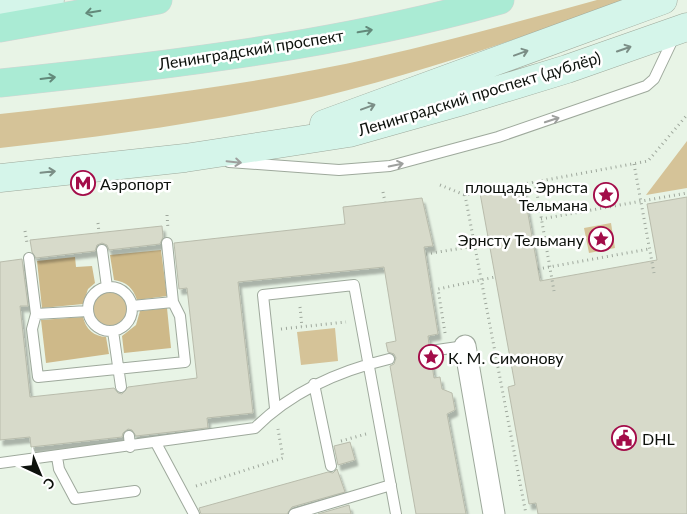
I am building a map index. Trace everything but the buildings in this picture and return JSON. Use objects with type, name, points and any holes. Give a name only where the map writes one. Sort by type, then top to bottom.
[{"type":"main road","points":[[0,1],[50,0]]},
{"type":"main road","points":[[0,28],[158,0]]},
{"type":"main road","name":"Ленинградский проспект","points":[[0,83],[231,55],[390,27],[500,0]]},
{"type":"main road","points":[[274,143],[662,0]]},
{"type":"main road","name":"Ленинградский проспект (дублёр)","points":[[0,178],[185,158],[349,132],[459,102],[567,69],[682,29]]},
{"type":"street","points":[[457,347],[494,514]]},
{"type":"lane","points":[[185,158],[339,170],[390,166],[431,157],[517,131],[646,86],[654,78],[682,29]]},
{"type":"lane","points":[[29,258],[36,314],[32,329],[38,377],[185,362],[180,316],[173,302],[167,243]]},
{"type":"lane","points":[[102,250],[107,287]]},
{"type":"lane","points":[[275,408],[263,295],[354,285],[396,514]]},
{"type":"lane","points":[[107,287],[120,289],[126,294],[132,306],[130,320],[119,329],[113,331],[99,328],[94,324],[88,311],[88,304],[95,293],[107,287]]},
{"type":"lane","points":[[132,306],[173,302]]},
{"type":"lane","points":[[36,314],[88,311]]},
{"type":"lane","points":[[113,331],[122,387]]},
{"type":"lane","points":[[430,352],[457,347]]},
{"type":"lane","points":[[0,464],[57,457],[130,442],[156,443],[255,428],[275,408],[314,384],[367,364],[389,359]]},
{"type":"lane","points":[[314,384],[331,466]]},
{"type":"lane","points":[[156,443],[194,514]]},
{"type":"lane","points":[[57,457],[59,470],[75,499],[135,491]]},
{"type":"lane","points":[[294,514],[391,485]]},
{"type":"path","points":[[440,185],[465,195],[648,161],[687,115]]},
{"type":"path","points":[[634,164],[654,273]]},
{"type":"path","points":[[535,182],[554,291]]},
{"type":"path","points":[[384,192],[385,202]]},
{"type":"path","points":[[541,220],[687,193]]},
{"type":"path","points":[[465,195],[526,514]]},
{"type":"path","points":[[98,223],[99,233]]},
{"type":"path","points":[[426,254],[475,246]]},
{"type":"path","points":[[538,269],[650,249]]},
{"type":"path","points":[[457,347],[438,288],[495,277]]},
{"type":"path","points":[[298,292],[302,327]]},
{"type":"path","points":[[267,330],[360,320]]},
{"type":"path","points":[[181,491],[283,458],[275,408]]},
{"type":"path","points":[[326,445],[381,430]]},
{"type":"shaded area","points":[[597,0],[623,0],[461,57],[337,93],[259,111],[185,124],[0,148],[0,114],[189,91],[284,76],[432,44]]},
{"type":"shaded area","points":[[687,141],[687,188],[646,195]]},
{"type":"shaded area","points":[[611,223],[615,248],[589,253],[584,228]]},
{"type":"shaded area","points":[[161,250],[167,296],[137,300],[129,286],[114,280],[110,255]]},
{"type":"shaded area","points":[[75,257],[76,267],[92,266],[95,283],[88,289],[83,304],[42,308],[37,261]]},
{"type":"shaded area","points":[[110,292],[122,297],[127,309],[122,321],[110,326],[98,321],[93,309],[98,297]]},
{"type":"shaded area","points":[[167,308],[171,348],[124,353],[122,336],[136,325],[140,311]]},
{"type":"shaded area","points":[[83,317],[91,332],[106,337],[109,354],[46,363],[41,320]]},
{"type":"shaded area","points":[[335,328],[338,361],[301,365],[297,332]]},
{"type":"place","name":"Аэропорт","points":[[83,183]]},
{"type":"place","name":"площадь Эрнста Тельмана","points":[[606,195]]},
{"type":"place","name":"Эрнсту Тельману","points":[[601,239]]},
{"type":"place","name":"К. М. Симонову","points":[[431,357]]},
{"type":"place","name":"DHL","points":[[624,438]]}]
